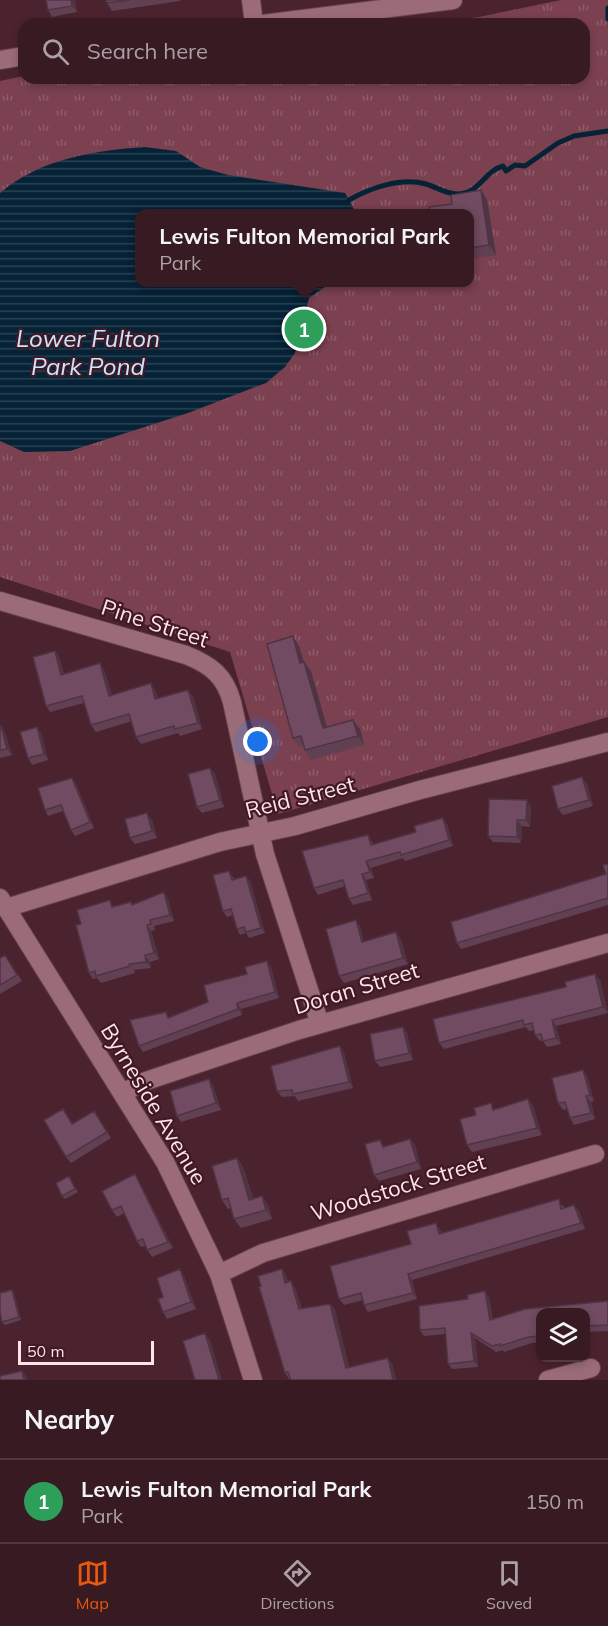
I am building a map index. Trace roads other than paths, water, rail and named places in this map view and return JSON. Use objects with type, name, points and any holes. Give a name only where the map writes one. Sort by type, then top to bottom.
[{"type":"street","points":[[251,0],[253,18]]},
{"type":"street","points":[[310,18],[453,0]]},
{"type":"street","points":[[0,60],[18,57]]},
{"type":"street","name":"Pine Street","points":[[0,601],[186,655],[216,671],[230,694],[261,833],[320,1024]]},
{"type":"street","name":"Reid Street","points":[[3,903],[189,851],[295,826],[420,790],[608,741]]},
{"type":"street","name":"Byrneside Avenue","points":[[3,903],[165,1162],[219,1274],[253,1380]]},
{"type":"street","name":"Doran Street","points":[[123,1093],[143,1082],[320,1024],[608,943]]},
{"type":"street","name":"Woodstock Street","points":[[219,1274],[263,1252],[595,1154]]},
{"type":"street","points":[[548,1380],[591,1368]]},
{"type":"water","name":"Lower Fulton Park Pond","points":[[145,147],[176,151],[200,167],[228,175],[345,193],[354,209],[135,209],[135,287],[325,287],[309,298],[295,353],[285,367],[266,383],[188,413],[70,451],[24,452],[0,441],[0,193],[15,181],[50,164],[107,151]]},
{"type":"waterway","points":[[608,8],[608,19]]},
{"type":"waterway","points":[[349,200],[366,191],[406,182],[426,184],[453,194],[465,193],[477,186],[491,172],[503,166],[506,171],[515,165],[525,166],[558,143],[574,136],[608,131]]},
{"type":"place","name":"Lewis Fulton Memorial Park","points":[[304,329]]}]
